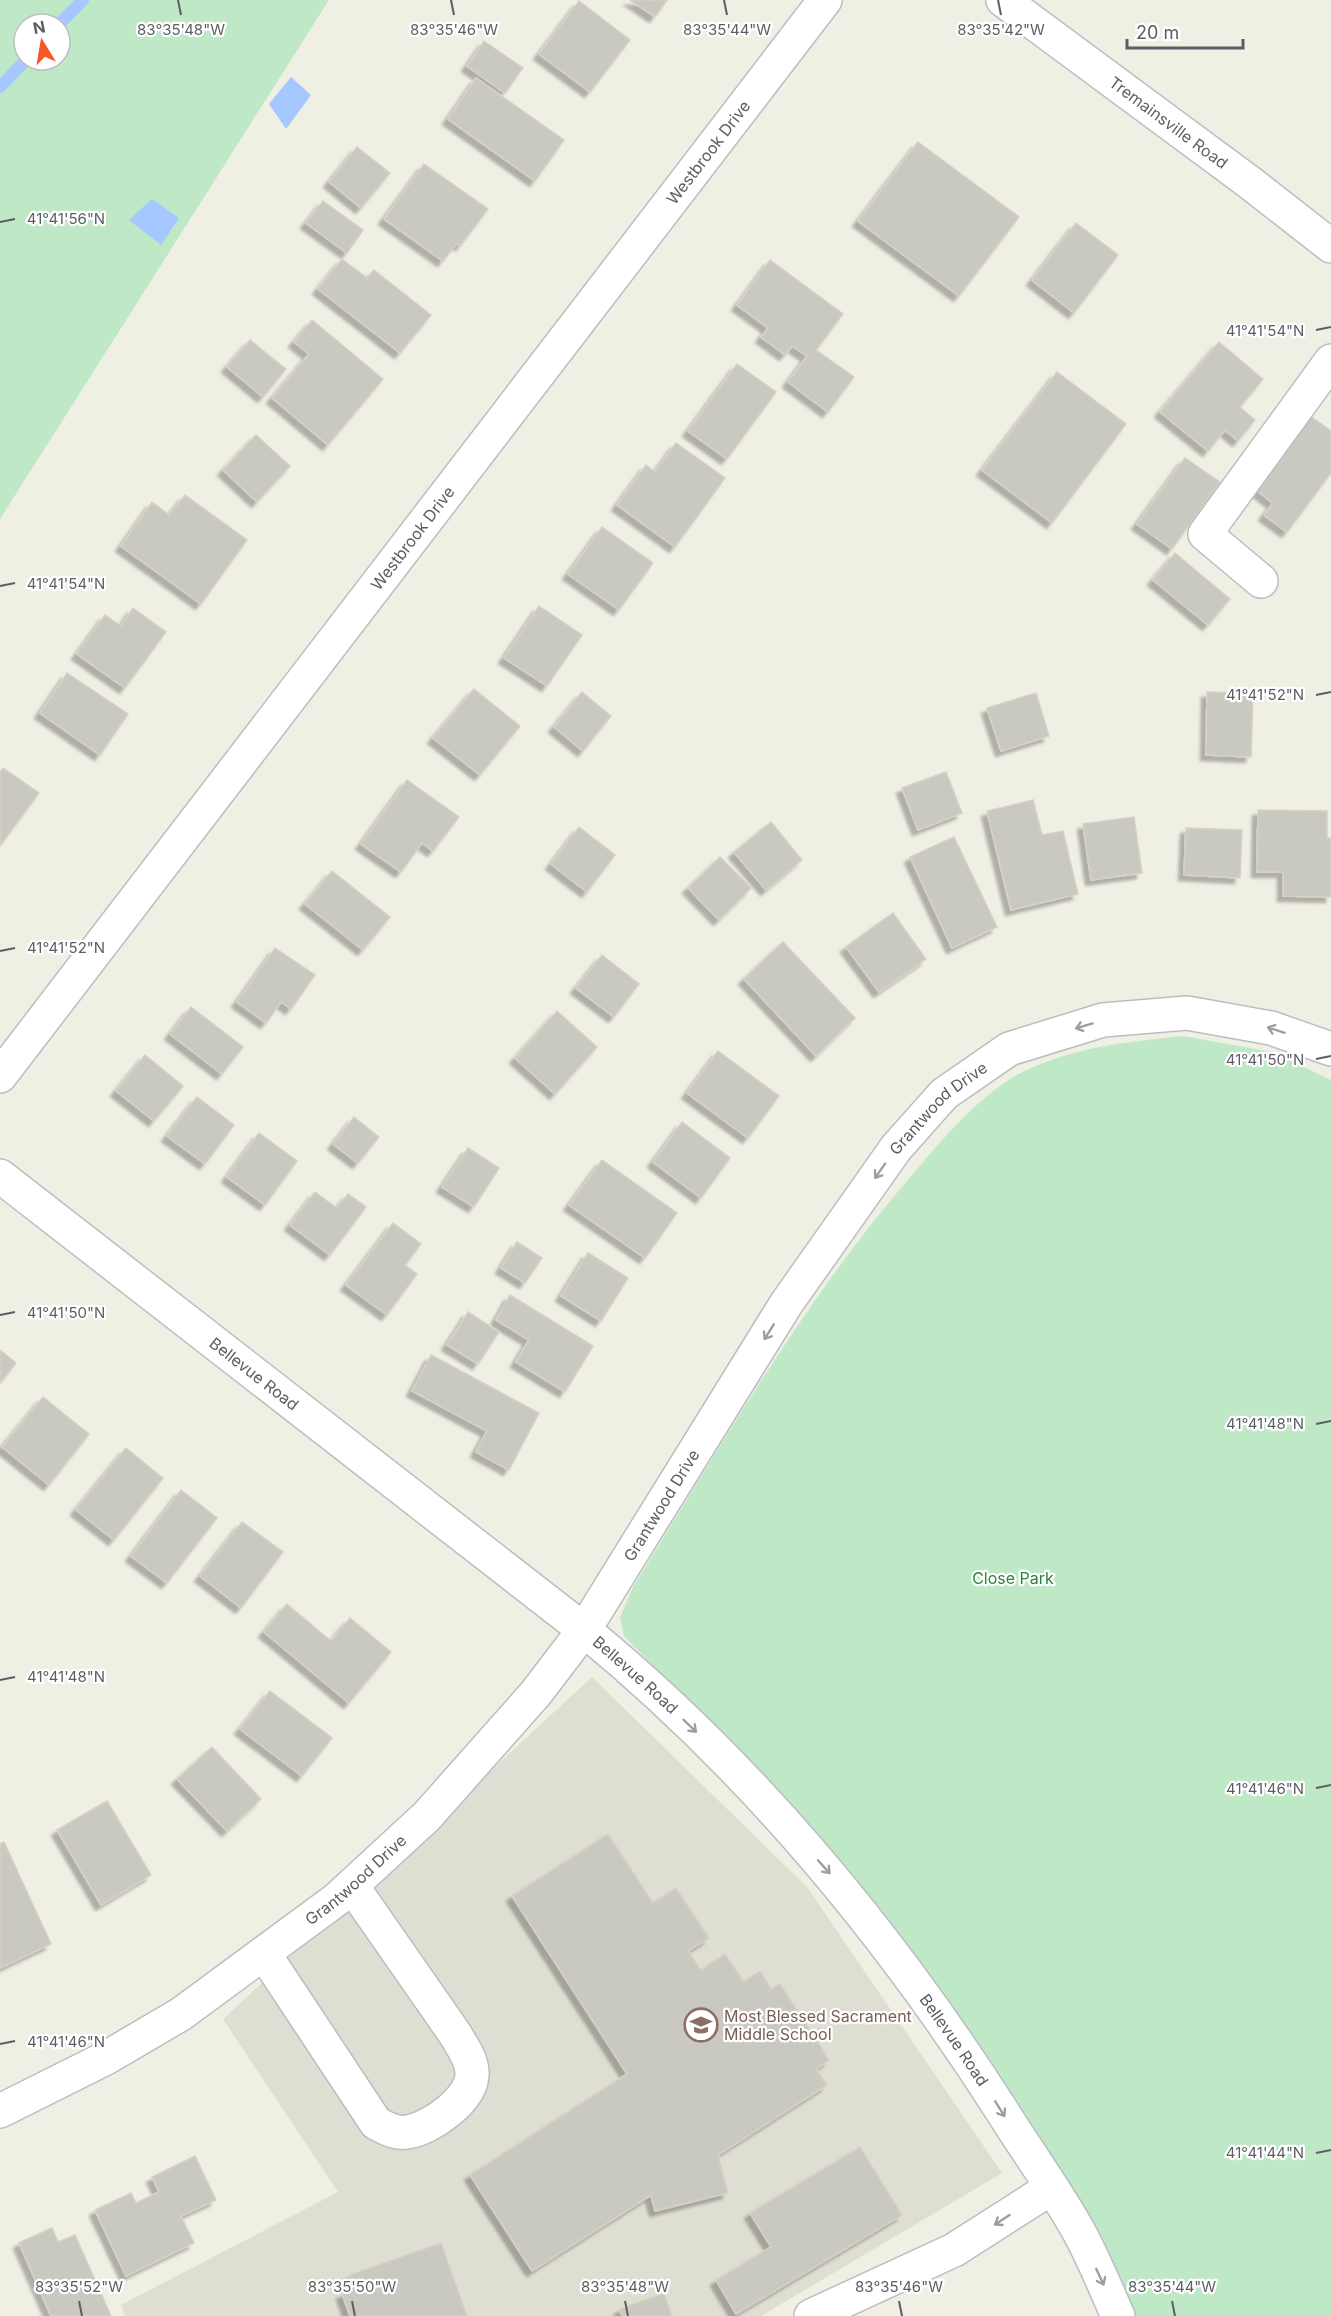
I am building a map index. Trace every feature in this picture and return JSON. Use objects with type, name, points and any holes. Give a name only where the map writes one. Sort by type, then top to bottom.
[{"type":"street","name":"Westbrook Drive","points":[[0,1076],[825,0]]},
{"type":"street","name":"Tremainsville Road","points":[[1003,0],[1249,182],[1331,246]]},
{"type":"street","points":[[1261,581],[1205,534],[1331,361]]},
{"type":"street","name":"Grantwood Drive","points":[[0,2111],[181,2014],[265,1955],[352,1886],[427,1816],[483,1756],[584,1630],[786,1304],[896,1148],[944,1094],[1009,1049],[1102,1020],[1187,1013],[1271,1028],[1331,1049]]},
{"type":"street","name":"Bellevue Road","points":[[0,1176],[584,1630],[626,1664],[746,1779],[845,1890],[962,2049],[1078,2230],[1118,2316]]},
{"type":"street","points":[[265,1955],[376,2123],[392,2132],[423,2128],[460,2101],[470,2089],[472,2073],[470,2059],[352,1886]]},
{"type":"street","points":[[819,2312],[954,2250],[1051,2188]]},
{"type":"shaded area","points":[[592,1677],[807,1887],[1002,2173],[761,2316],[125,2316],[121,2305],[338,2192],[223,2019]]},
{"type":"green space","points":[[0,0],[329,0],[0,519]]},
{"type":"green space","name":"Close Park","points":[[1183,1036],[1272,1052],[1331,1080],[1331,2316],[1136,2316],[1053,2157],[924,1969],[803,1821],[624,1636],[620,1617],[633,1587],[731,1428],[799,1324],[872,1223],[962,1119],[1005,1082],[1040,1064],[1100,1047]]},
{"type":"water","points":[[291,77],[311,95],[286,129],[269,104]]},
{"type":"water","points":[[152,199],[179,218],[161,245],[129,220]]},
{"type":"building","points":[[630,0],[667,0],[655,17]]},
{"type":"building","points":[[579,1],[630,40],[590,92],[539,54]]},
{"type":"building","points":[[484,41],[523,68],[505,93],[467,66]]},
{"type":"building","points":[[476,78],[564,140],[535,181],[448,119]]},
{"type":"building","points":[[918,142],[1019,217],[959,296],[858,221]]},
{"type":"building","points":[[357,147],[390,173],[361,208],[329,182]]},
{"type":"building","points":[[424,164],[488,209],[461,245],[456,244],[443,261],[384,219]]},
{"type":"building","points":[[323,201],[363,230],[347,253],[306,223]]},
{"type":"building","points":[[1076,223],[1118,255],[1074,313],[1032,280]]},
{"type":"building","points":[[342,259],[367,278],[374,270],[431,315],[400,353],[318,289]]},
{"type":"building","points":[[770,260],[843,314],[816,350],[854,377],[828,412],[788,382],[807,356],[792,346],[785,355],[761,337],[768,328],[737,305]]},
{"type":"building","points":[[312,320],[383,379],[328,445],[272,398],[309,354],[294,342]]},
{"type":"building","points":[[250,340],[286,369],[263,397],[227,367]]},
{"type":"building","points":[[1219,342],[1263,379],[1240,407],[1255,420],[1238,441],[1225,430],[1208,451],[1160,412]]},
{"type":"building","points":[[737,364],[776,392],[727,459],[688,431]]},
{"type":"building","points":[[1057,372],[1126,424],[1052,523],[982,470]]},
{"type":"building","points":[[1306,413],[1331,431],[1331,473],[1287,532],[1264,515],[1273,503],[1251,486]]},
{"type":"building","points":[[256,435],[290,466],[257,502],[223,470]]},
{"type":"building","points":[[676,443],[725,478],[675,547],[617,505],[646,465],[655,472]]},
{"type":"building","points":[[1185,458],[1220,482],[1172,549],[1137,524]]},
{"type":"building","points":[[185,495],[247,540],[201,604],[121,546],[152,502],[169,515]]},
{"type":"building","points":[[602,527],[653,563],[619,610],[568,574]]},
{"type":"building","points":[[1175,553],[1230,599],[1208,625],[1153,580]]},
{"type":"building","points":[[539,606],[582,635],[547,686],[504,658]]},
{"type":"building","points":[[133,608],[166,632],[125,688],[77,654],[105,615],[121,626]]},
{"type":"building","points":[[67,673],[128,714],[100,755],[40,713]]},
{"type":"building","points":[[474,689],[520,726],[480,775],[433,738]]},
{"type":"building","points":[[582,692],[611,716],[583,751],[554,727]]},
{"type":"building","points":[[1207,692],[1253,693],[1251,757],[1206,755]]},
{"type":"building","points":[[1036,693],[1049,736],[1001,751],[987,708]]},
{"type":"building","points":[[3,768],[39,793],[0,846],[0,772]]},
{"type":"building","points":[[946,772],[962,813],[918,830],[902,788]]},
{"type":"building","points":[[407,780],[459,817],[433,851],[422,843],[401,872],[361,844]]},
{"type":"building","points":[[1033,800],[1042,835],[1063,831],[1078,894],[1011,910],[987,811]]},
{"type":"building","points":[[1258,810],[1327,811],[1327,838],[1331,838],[1331,897],[1283,896],[1283,872],[1257,872]]},
{"type":"building","points":[[1134,817],[1142,873],[1091,880],[1083,824]]},
{"type":"building","points":[[771,822],[802,860],[766,890],[734,852]]},
{"type":"building","points":[[579,827],[615,855],[587,892],[551,864]]},
{"type":"building","points":[[1186,828],[1242,830],[1240,878],[1184,875]]},
{"type":"building","points":[[954,837],[997,927],[952,948],[910,857]]},
{"type":"building","points":[[720,857],[751,888],[719,920],[688,888]]},
{"type":"building","points":[[332,871],[390,917],[363,950],[305,904]]},
{"type":"building","points":[[893,913],[926,959],[879,992],[846,947]]},
{"type":"building","points":[[783,942],[855,1018],[816,1056],[744,979]]},
{"type":"building","points":[[275,948],[315,975],[291,1009],[281,1002],[266,1023],[237,1002]]},
{"type":"building","points":[[602,955],[639,984],[614,1017],[576,988]]},
{"type":"building","points":[[191,1007],[243,1047],[222,1074],[170,1034]]},
{"type":"building","points":[[557,1011],[597,1047],[555,1094],[515,1058]]},
{"type":"building","points":[[718,1051],[779,1096],[748,1138],[687,1093]]},
{"type":"building","points":[[145,1055],[183,1086],[154,1121],[116,1091]]},
{"type":"building","points":[[197,1097],[234,1125],[205,1164],[167,1136]]},
{"type":"building","points":[[354,1117],[379,1137],[358,1163],[333,1144]]},
{"type":"building","points":[[682,1122],[730,1158],[701,1198],[653,1162]]},
{"type":"building","points":[[259,1133],[297,1161],[265,1205],[227,1177]]},
{"type":"building","points":[[468,1148],[499,1168],[474,1207],[442,1187]]},
{"type":"building","points":[[602,1160],[677,1213],[645,1258],[569,1205]]},
{"type":"building","points":[[315,1192],[337,1208],[348,1194],[366,1207],[330,1255],[290,1225]]},
{"type":"building","points":[[393,1223],[421,1244],[405,1265],[417,1274],[387,1315],[346,1285]]},
{"type":"building","points":[[517,1242],[542,1258],[525,1283],[501,1268]]},
{"type":"building","points":[[588,1253],[628,1278],[601,1321],[561,1296]]},
{"type":"building","points":[[510,1295],[593,1346],[565,1392],[516,1362],[529,1340],[496,1320]]},
{"type":"building","points":[[468,1312],[499,1332],[478,1364],[447,1345]]},
{"type":"building","points":[[0,1350],[16,1363],[0,1383]]},
{"type":"building","points":[[431,1355],[539,1413],[509,1470],[476,1452],[487,1431],[412,1391]]},
{"type":"building","points":[[43,1397],[89,1434],[49,1485],[2,1447]]},
{"type":"building","points":[[126,1448],[163,1478],[114,1540],[76,1510]]},
{"type":"building","points":[[181,1490],[217,1518],[167,1583],[131,1556]]},
{"type":"building","points":[[242,1522],[283,1552],[241,1608],[200,1576]]},
{"type":"building","points":[[287,1604],[331,1641],[350,1618],[391,1652],[349,1703],[264,1632]]},
{"type":"building","points":[[270,1691],[332,1738],[302,1776],[240,1729]]},
{"type":"building","points":[[212,1747],[261,1799],[227,1831],[177,1779]]},
{"type":"building","points":[[107,1801],[151,1875],[101,1905],[57,1830]]},
{"type":"building","name":"Most Blessed Sacrament Middle School","points":[[608,1834],[653,1903],[676,1888],[709,1938],[688,1951],[701,1970],[725,1954],[744,1982],[760,1971],[771,1989],[780,1984],[829,2060],[816,2069],[827,2085],[718,2155],[728,2193],[655,2211],[651,2195],[532,2271],[470,2175],[627,2074],[512,1896]]},
{"type":"building","points":[[4,1842],[51,1944],[0,1968],[0,1844]]},
{"type":"building","points":[[860,2147],[902,2215],[736,2314],[716,2280],[771,2247],[750,2213]]},
{"type":"building","points":[[195,2156],[216,2200],[181,2216],[194,2243],[126,2276],[95,2210],[131,2193],[136,2203],[159,2192],[152,2177]]},
{"type":"building","points":[[52,2228],[58,2242],[75,2235],[111,2316],[51,2316],[19,2243]]},
{"type":"building","points":[[441,2243],[467,2316],[350,2316],[342,2294],[355,2289],[350,2275]]},
{"type":"building","points":[[664,2293],[672,2316],[622,2316],[620,2309]]},
{"type":"waterway","points":[[71,12],[83,0]]},
{"type":"waterway","points":[[0,87],[14,72]]},
{"type":"place","name":"Most Blessed Sacrament Middle School","points":[[701,2025]]}]
